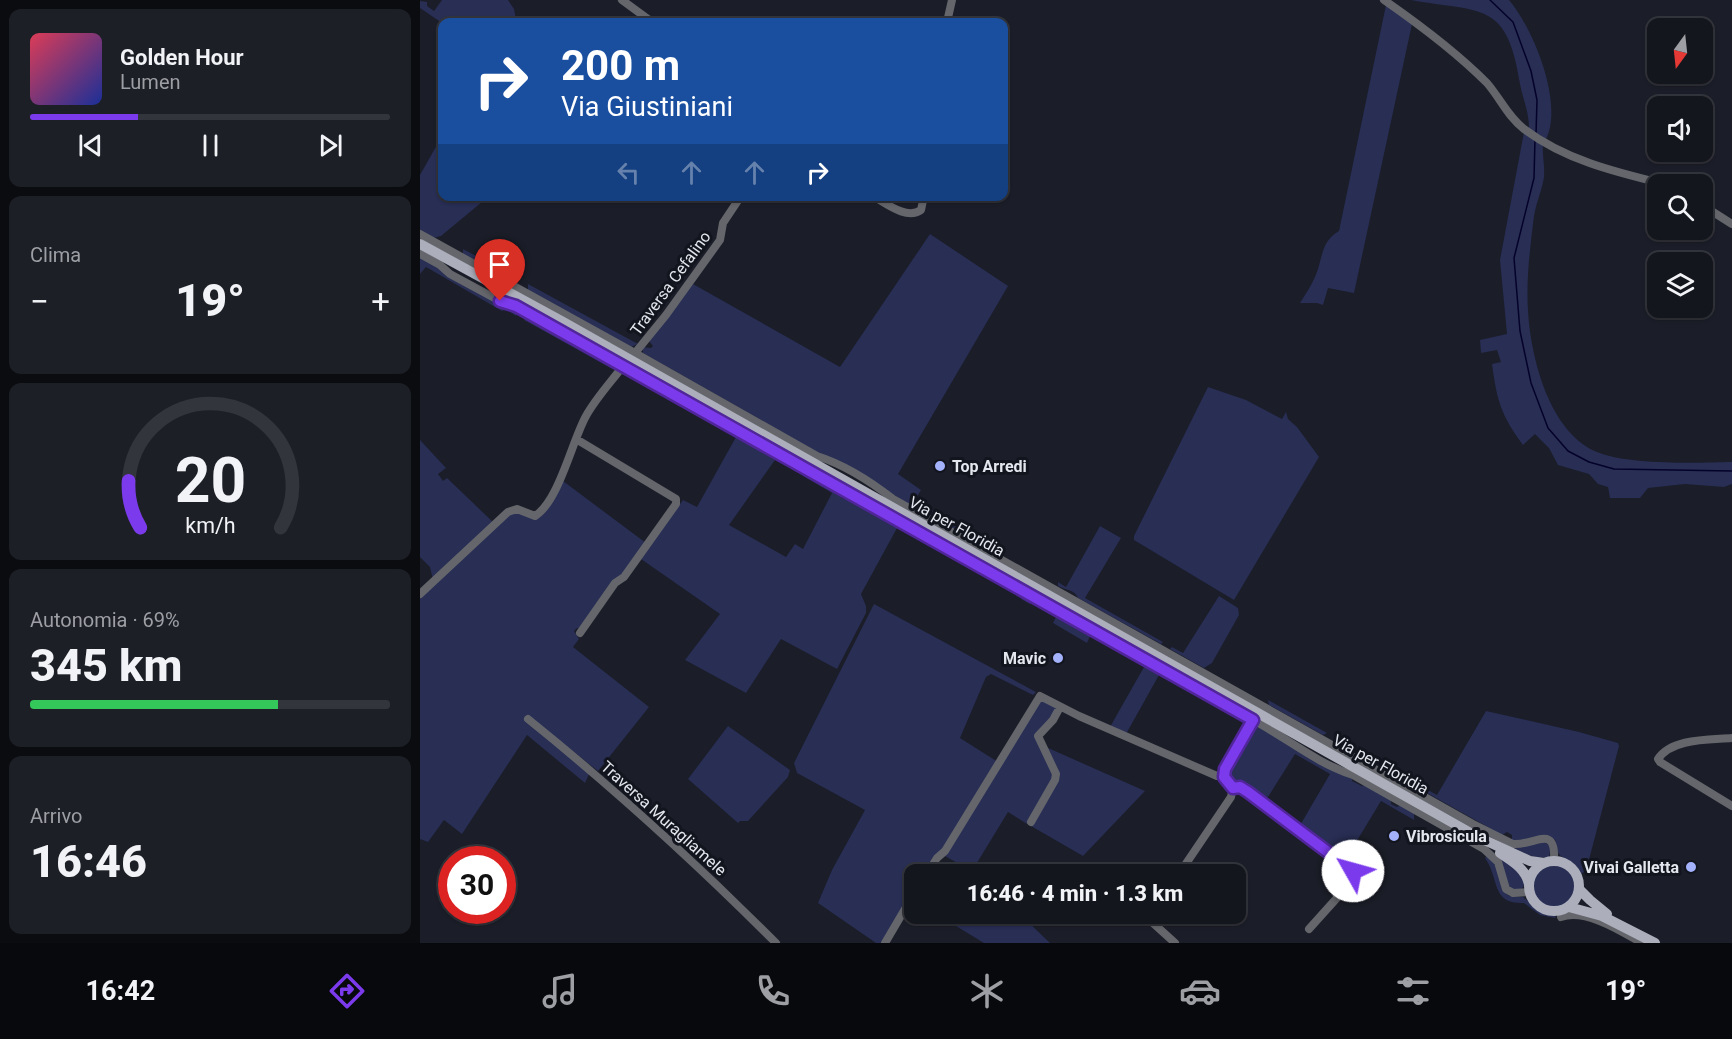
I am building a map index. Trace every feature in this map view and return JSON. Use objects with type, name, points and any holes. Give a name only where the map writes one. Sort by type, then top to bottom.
[{"type":"main road","name":"Via per Floridia","points":[[420,244],[563,322],[1478,837]]},
{"type":"main road","points":[[1478,837],[1530,861],[1570,866],[1579,880],[1576,899],[1569,907],[1561,910],[1545,910],[1533,900],[1526,874],[1519,866],[1478,837]]},
{"type":"main road","points":[[1529,888],[1533,871],[1549,862]]},
{"type":"main road","points":[[1579,889],[1594,905],[1624,927]]},
{"type":"main road","points":[[1569,907],[1588,911],[1655,943]]},
{"type":"street","points":[[622,0],[647,18]]},
{"type":"street","points":[[948,18],[952,0]]},
{"type":"street","points":[[1384,0],[1439,40],[1466,64],[1487,84],[1514,120],[1531,134],[1582,161],[1647,179]]},
{"type":"street","name":"Traversa Cefalino","points":[[635,353],[666,315],[720,240],[723,223],[738,201]]},
{"type":"street","points":[[883,201],[912,214],[921,210],[923,201]]},
{"type":"street","points":[[1713,212],[1732,224]]},
{"type":"street","points":[[420,234],[817,456],[843,466],[893,499],[1473,824],[1513,844],[1542,838],[1551,841],[1554,845],[1549,862]]},
{"type":"street","points":[[420,254],[440,265],[450,274],[500,301],[516,306],[1281,735],[1293,746],[1337,770],[1360,779],[1484,849],[1498,862],[1506,889],[1512,893],[1529,888]]},
{"type":"street","points":[[420,594],[508,512],[517,509],[531,516],[538,514],[560,480],[590,410],[623,366]]},
{"type":"street","points":[[576,439],[676,499],[676,504],[624,577],[615,583],[580,633]]},
{"type":"street","points":[[933,864],[945,851],[1040,696],[1060,707],[1217,776],[1224,777],[1233,788]]},
{"type":"street","points":[[1031,822],[1055,780],[1056,774],[1038,736],[1053,720],[1060,707]]},
{"type":"street","name":"Traversa Muragliamele","points":[[528,718],[610,786],[702,869],[776,943]]},
{"type":"street","points":[[1224,777],[1225,769],[1253,720]]},
{"type":"street","points":[[1732,738],[1683,744],[1666,750],[1658,759],[1659,762],[1732,806]]},
{"type":"street","points":[[1233,788],[1240,787],[1248,792],[1353,871],[1354,879],[1309,928]]},
{"type":"street","points":[[1186,864],[1221,815],[1231,797],[1233,788]]},
{"type":"street","points":[[885,943],[904,911]]},
{"type":"street","points":[[1561,917],[1575,914],[1589,918],[1642,943]]},
{"type":"street","points":[[1154,924],[1175,943]]},
{"type":"shaded area","points":[[442,0],[508,0],[514,9],[516,18],[438,18],[438,20],[420,8],[420,1],[427,2],[427,6],[434,11]]},
{"type":"shaded area","points":[[1411,0],[1509,0],[1536,47],[1549,87],[1551,124],[1546,139],[1529,129],[1514,57],[1507,37],[1499,24],[1487,15],[1473,10]]},
{"type":"shaded area","points":[[1386,5],[1412,24],[1354,293],[1328,288],[1323,305],[1300,303],[1315,277],[1328,240],[1339,231]]},
{"type":"shaded area","points":[[1524,132],[1543,145],[1544,177],[1535,211],[1528,276],[1528,311],[1538,371],[1555,411],[1566,428],[1580,442],[1597,452],[1644,461],[1732,462],[1732,484],[1724,487],[1685,484],[1648,488],[1640,498],[1610,498],[1608,487],[1598,484],[1589,474],[1558,465],[1549,448],[1535,434],[1523,445],[1510,425],[1498,398],[1494,377],[1492,364],[1501,362],[1497,350],[1481,353],[1480,340],[1507,334],[1500,260]]},
{"type":"shaded area","points":[[438,143],[438,201],[483,201],[441,236],[433,238],[420,230],[420,175]]},
{"type":"shaded area","points":[[930,234],[1008,286],[898,474],[921,490],[914,502],[920,504],[919,510],[857,471],[817,452],[643,353],[643,347],[653,346],[648,340],[693,284],[840,367]]},
{"type":"shaded area","points":[[463,249],[519,279],[513,281],[463,254]]},
{"type":"shaded area","points":[[420,256],[517,309],[516,316],[506,309],[502,311],[426,267],[420,274]]},
{"type":"shaded area","points":[[528,284],[638,344],[631,347],[528,290]]},
{"type":"shaded area","points":[[528,315],[616,365],[616,371],[524,320]]},
{"type":"shaded area","points":[[1208,387],[1246,400],[1282,419],[1286,412],[1288,419],[1297,427],[1319,457],[1234,600],[1134,540]]},
{"type":"shaded area","points":[[727,427],[768,450],[769,455],[777,455],[798,467],[797,472],[775,460],[729,525],[786,557],[795,544],[803,549],[832,493],[803,476],[808,473],[840,490],[841,497],[844,499],[849,496],[896,522],[897,528],[861,594],[866,613],[837,669],[781,639],[746,693],[685,660],[720,614],[641,559],[683,500],[697,507],[736,437],[723,429]]},
{"type":"shaded area","points":[[420,440],[446,468],[438,474],[443,481],[447,478],[494,523],[433,580],[430,567],[420,557]]},
{"type":"shaded area","points":[[563,481],[646,543],[581,628],[574,631],[579,639],[573,647],[649,707],[598,771],[527,715],[525,718],[590,772],[585,783],[527,735],[462,834],[444,820],[428,842],[420,839],[420,596],[512,511],[535,517]]},
{"type":"shaded area","points":[[932,510],[970,532],[964,535],[931,516]]},
{"type":"shaded area","points":[[1100,526],[1121,538],[1085,598],[1163,642],[1161,644],[1058,586],[1058,582],[1066,587]]},
{"type":"shaded area","points":[[1028,595],[1058,612],[1057,616],[1068,622],[1070,619],[1089,630],[1090,636],[1087,643],[1053,623],[1056,617],[1031,602],[1030,604],[1021,599]]},
{"type":"shaded area","points":[[1219,596],[1238,608],[1239,615],[1212,663],[1204,668],[1170,649],[1172,647],[1183,653]]},
{"type":"shaded area","points":[[874,604],[1036,692],[1033,695],[991,674],[986,677],[960,738],[998,762],[944,851],[933,864],[904,864],[904,906],[881,943],[876,943],[818,903],[832,870],[865,810],[797,773],[794,763]]},
{"type":"shaded area","points":[[1145,662],[1149,665],[1150,670],[1154,672],[1159,670],[1173,678],[1173,683],[1159,675],[1126,734],[1110,727],[1144,667],[1140,664]]},
{"type":"shaded area","points":[[1040,698],[1058,707],[1052,719],[1039,731],[1054,770],[1053,781],[1027,824],[1008,812],[976,864],[959,864],[943,855]]},
{"type":"shaded area","points":[[1268,700],[1327,733],[1323,735],[1269,705]]},
{"type":"shaded area","points":[[1486,711],[1618,743],[1586,871],[1580,874],[1572,863],[1562,857],[1557,851],[1555,840],[1540,837],[1512,841],[1512,835],[1507,832],[1502,835],[1402,779],[1401,775],[1437,795]]},
{"type":"shaded area","points":[[1259,725],[1335,772],[1352,778],[1352,781],[1391,800],[1391,804],[1397,807],[1401,805],[1414,813],[1414,820],[1381,801],[1344,862],[1299,827],[1330,774],[1295,754],[1268,797],[1254,793],[1227,776],[1227,770],[1248,731]]},
{"type":"shaded area","points":[[728,726],[790,770],[788,777],[748,821],[738,823],[688,779]]},
{"type":"shaded area","points":[[1046,747],[1145,791],[1083,856],[1031,826],[1059,776],[1058,769]]},
{"type":"shaded area","points":[[1542,841],[1551,846],[1549,857],[1530,855],[1513,847]]},
{"type":"shaded area","points":[[1488,855],[1494,859],[1505,892],[1509,896],[1523,897],[1540,911],[1556,915],[1555,918],[1540,915],[1524,903],[1513,902],[1501,895],[1485,858]]},
{"type":"shaded area","points":[[1498,856],[1515,867],[1525,884],[1522,889],[1516,891],[1509,887]]},
{"type":"shaded area","points":[[1554,864],[1570,870],[1576,886],[1570,902],[1554,908],[1538,902],[1532,886],[1538,870]]},
{"type":"shaded area","points":[[958,924],[1030,924],[1050,943],[984,943],[956,926]]},
{"type":"waterway","points":[[1490,0],[1513,22],[1531,71],[1537,100],[1536,134]]},
{"type":"waterway","points":[[1535,139],[1534,178],[1514,258],[1520,331],[1531,383],[1548,428],[1568,451],[1589,462],[1614,469],[1732,471]]},
{"type":"place","name":"Top Arredi","points":[[940,466]]},
{"type":"place","name":"Mavic","points":[[1058,658]]},
{"type":"place","name":"Vibrosicula","points":[[1394,836]]},
{"type":"place","name":"Vivai Galletta","points":[[1691,867]]},
{"type":"route","points":[[500,301],[516,306],[1253,720],[1225,769],[1224,777],[1233,788],[1240,787],[1248,792],[1353,871]]}]
